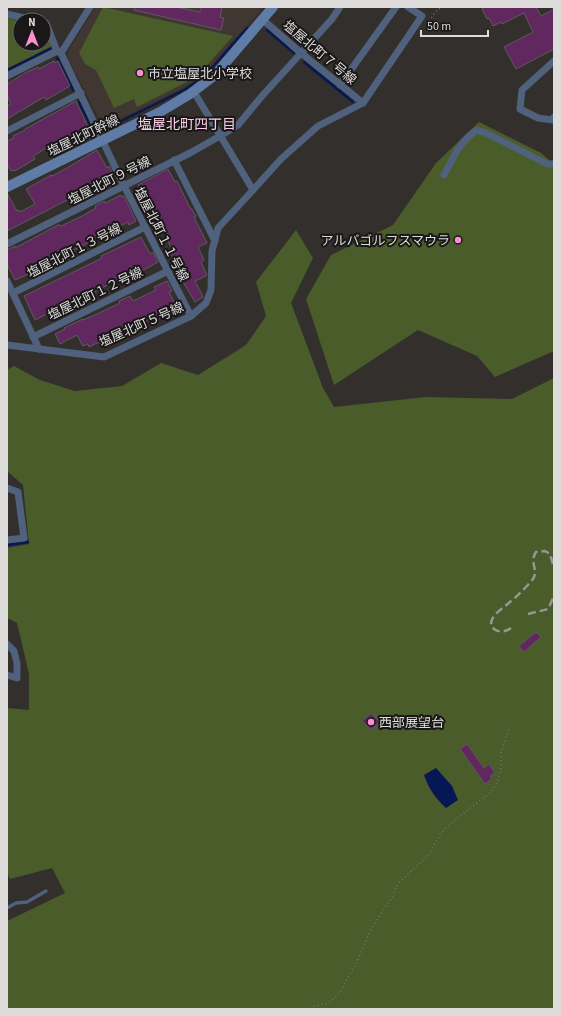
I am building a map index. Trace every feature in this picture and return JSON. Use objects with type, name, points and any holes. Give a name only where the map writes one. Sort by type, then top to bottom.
[{"type":"street","points":[[7,76],[59,52],[90,7]]},
{"type":"street","name":"塩屋北町幹線","points":[[7,187],[160,112],[194,92],[215,75],[273,7]]},
{"type":"street","name":"塩屋北町９号線","points":[[7,244],[124,186],[220,136],[238,125],[262,96],[332,19],[340,7]]},
{"type":"street","points":[[340,85],[396,7]]},
{"type":"street","points":[[363,104],[422,16],[408,7]]},
{"type":"street","name":"塩屋北町７号線","points":[[262,19],[363,104]]},
{"type":"street","name":"塩屋北町１１号線","points":[[52,36],[81,93],[124,186],[191,316]]},
{"type":"street","points":[[554,60],[522,90],[520,109],[538,118],[553,120],[554,117]]},
{"type":"street","points":[[194,92],[253,190]]},
{"type":"street","points":[[7,131],[81,93]]},
{"type":"street","name":"塩屋北町５号線","points":[[7,345],[104,357],[191,316],[206,303],[211,290],[212,251],[218,228],[281,159],[318,126],[363,104]]},
{"type":"street","points":[[444,175],[458,148],[467,137],[477,130],[488,134],[547,164],[554,164]]},
{"type":"street","points":[[174,160],[215,241]]},
{"type":"street","name":"塩屋北町１３号線","points":[[13,293],[145,227]]},
{"type":"street","name":"塩屋北町１２号線","points":[[33,337],[168,271]]},
{"type":"street","points":[[7,281],[39,349]]},
{"type":"street","points":[[7,488],[18,492],[24,538],[7,540]]},
{"type":"street","points":[[7,644],[14,651],[17,663],[17,678],[7,675]]},
{"type":"lane","points":[[7,908],[16,903],[27,902],[46,891]]},
{"type":"path","points":[[311,1009],[315,1006],[329,1003],[340,992],[348,975],[355,966],[371,929],[392,897],[398,883],[428,856],[440,834],[456,819],[491,792],[498,782],[501,769],[501,752],[509,728]]},
{"type":"shaded area","name":"市立塩屋北小学校","points":[[95,7],[264,7],[210,67],[196,80],[183,88],[103,127],[68,58],[68,51]]},
{"type":"shaded area","points":[[436,768],[452,786],[458,800],[446,808],[433,793],[424,775]]},
{"type":"green space","name":"市立塩屋北小学校","points":[[103,7],[233,36],[197,77],[137,107],[134,99],[114,108],[96,70],[85,64],[79,53]]},
{"type":"green space","points":[[7,18],[12,19],[12,52],[40,52],[7,69]]},
{"type":"green space","name":"アルバゴルフスマウラ","points":[[479,122],[541,153],[554,164],[554,351],[495,377],[477,356],[418,330],[334,385],[306,299],[331,255],[393,225],[436,163]]},
{"type":"green space","points":[[296,230],[313,258],[291,303],[323,388],[334,407],[426,397],[512,399],[554,378],[554,1009],[7,1009],[7,921],[65,893],[52,868],[10,879],[7,873],[7,708],[29,710],[29,674],[17,623],[7,618],[7,548],[29,544],[23,485],[7,471],[7,370],[14,366],[40,380],[75,391],[122,386],[161,363],[198,375],[246,345],[266,316],[256,282]]},
{"type":"building","points":[[135,7],[176,7],[200,12],[202,7],[222,7],[220,17],[224,18],[221,30],[134,10]]},
{"type":"building","points":[[486,7],[536,7],[541,16],[554,9],[554,49],[516,69],[504,47],[533,32],[524,13],[502,24],[501,22],[493,26],[489,18],[487,19],[482,9]]},
{"type":"building","points":[[54,61],[55,63],[58,61],[70,86],[46,100],[44,97],[7,119],[7,106],[11,104],[7,95],[7,84],[27,72],[38,67],[39,69]]},
{"type":"building","points":[[76,101],[88,127],[73,135],[76,141],[67,146],[65,141],[51,148],[50,146],[33,156],[35,159],[15,171],[11,171],[7,163],[7,141],[14,138],[13,136],[25,129]]},
{"type":"building","points":[[97,150],[107,168],[109,166],[114,176],[7,231],[7,193],[17,211],[19,210],[20,212],[35,204],[26,189],[67,168]]},
{"type":"building","points":[[168,169],[175,182],[177,181],[190,208],[196,216],[194,217],[207,243],[198,247],[204,260],[201,262],[206,276],[195,281],[203,297],[195,302],[182,280],[187,278],[178,259],[174,261],[170,252],[173,251],[165,236],[168,235],[159,218],[157,219],[152,209],[154,208],[144,189],[141,191],[138,185]]},
{"type":"building","points":[[121,195],[122,197],[124,196],[136,221],[129,225],[128,222],[55,260],[56,262],[15,280],[7,264],[7,250],[15,246],[15,248],[58,225],[61,226],[82,216],[96,208],[95,206],[104,201],[105,203]]},
{"type":"building","points":[[141,237],[150,254],[153,252],[158,262],[131,277],[130,274],[109,284],[77,302],[78,304],[67,309],[66,307],[51,315],[49,313],[35,320],[24,296]]},
{"type":"building","points":[[167,281],[172,291],[169,292],[178,309],[155,321],[153,318],[127,331],[129,333],[101,346],[99,342],[89,347],[88,344],[83,346],[77,335],[60,344],[55,334],[65,329],[64,328],[120,303],[119,301],[130,296],[133,301],[156,290],[154,287]]},
{"type":"building","points":[[536,632],[541,637],[524,652],[519,646]]},
{"type":"building","name":"西部展望台","points":[[371,713],[380,722],[371,730],[362,721]]},
{"type":"building","points":[[467,744],[484,768],[489,764],[495,773],[490,776],[492,779],[485,784],[460,749]]},
{"type":"waterway","points":[[107,128],[186,89],[199,80],[211,69],[247,28]]},
{"type":"waterway","points":[[267,30],[294,53]]},
{"type":"waterway","points":[[7,70],[44,52]]},
{"type":"waterway","points":[[57,58],[73,90]]},
{"type":"waterway","points":[[304,62],[353,102]]},
{"type":"waterway","points":[[79,102],[94,132]]},
{"type":"waterway","points":[[7,545],[28,542]]},
{"type":"railway","points":[[511,628],[506,631],[498,631],[492,627],[492,619],[517,596],[535,576],[533,560],[536,552],[545,551],[550,554],[554,568]]},
{"type":"railway","points":[[528,614],[548,609],[554,596]]},
{"type":"place","name":"市立塩屋北小学校","points":[[140,73]]},
{"type":"place","name":"アルバゴルフスマウラ","points":[[458,240]]},
{"type":"place","name":"西部展望台","points":[[371,722]]},
{"type":"district","name":"塩屋北町四丁目","points":[[187,124]]}]
